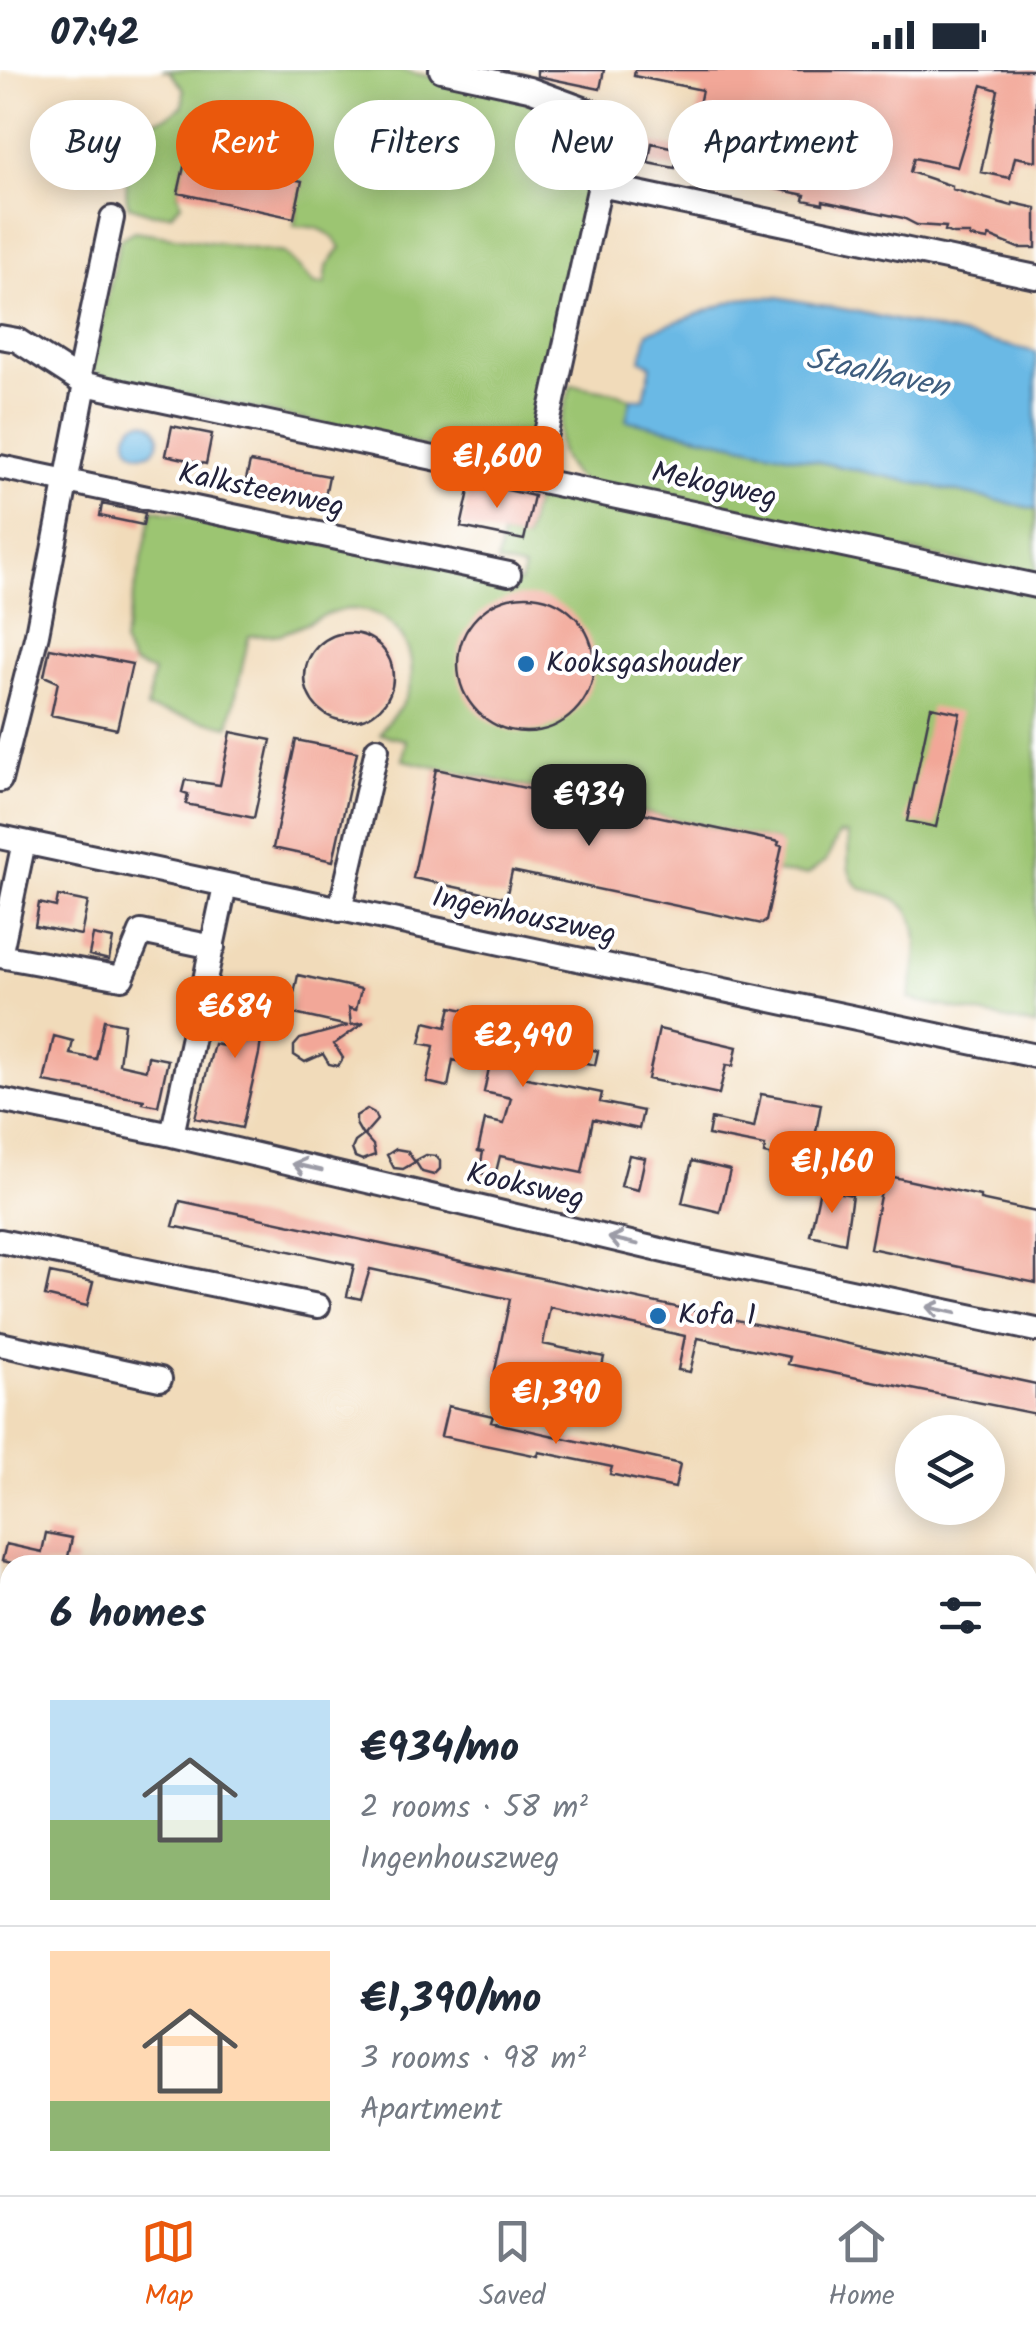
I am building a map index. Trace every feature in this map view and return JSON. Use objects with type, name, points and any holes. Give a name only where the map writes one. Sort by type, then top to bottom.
[{"type":"street","points":[[441,70],[530,89],[561,100]]},
{"type":"street","points":[[536,479],[599,190]]},
{"type":"street","points":[[624,190],[1036,277]]},
{"type":"street","points":[[0,780],[37,634],[112,218]]},
{"type":"street","points":[[0,337],[16,340],[81,382]]},
{"type":"street","name":"Mekogweg","points":[[81,382],[1036,586]]},
{"type":"street","name":"Kalksteenweg","points":[[0,467],[509,574]]},
{"type":"street","points":[[340,910],[376,748]]},
{"type":"street","name":"Ingenhouszweg","points":[[0,838],[340,910],[895,1013],[1036,1056]]},
{"type":"street","points":[[24,842],[0,956],[122,978],[141,932],[213,948]]},
{"type":"street","points":[[172,1135],[225,886]]},
{"type":"street","name":"Kooksweg","points":[[0,1100],[172,1135],[694,1258],[1036,1330]]},
{"type":"street","points":[[0,1241],[318,1306]]},
{"type":"street","points":[[0,1344],[160,1379]]},
{"type":"green space","points":[[162,70],[400,70],[528,100],[515,100],[515,190],[589,190],[537,445],[519,460],[498,462],[101,376],[92,369],[120,239],[134,231],[284,253],[315,284],[325,284],[327,266],[341,248],[321,230],[294,226],[300,190],[314,190],[314,100],[183,100],[184,89],[169,71]]},
{"type":"green space","points":[[176,111],[176,190],[181,204],[171,214],[153,214],[129,206],[126,190],[156,190],[156,120]]},
{"type":"green space","points":[[571,385],[619,393],[631,399],[627,420],[1036,509],[1036,578],[582,482],[571,471],[560,449],[560,426]]},
{"type":"green space","points":[[538,489],[1036,595],[1036,1026],[909,999],[917,952],[914,922],[896,900],[865,889],[853,880],[847,834],[839,834],[826,861],[807,875],[776,872],[778,842],[403,760],[406,740],[380,734],[406,698],[411,662],[393,625],[368,611],[344,610],[280,634],[249,636],[229,726],[147,709],[153,672],[132,664],[123,643],[153,509],[520,583],[524,569],[497,563],[502,535],[525,540]]},
{"type":"water","name":"Staalhaven","points":[[760,297],[859,312],[1036,352],[1036,509],[626,420],[631,399],[644,399],[651,365],[641,360],[648,332],[739,299]]},
{"type":"water","points":[[143,422],[154,427],[159,438],[154,449],[143,454],[132,449],[127,438],[132,427]]},
{"type":"building","points":[[537,70],[604,70],[600,89],[537,76]]},
{"type":"building","points":[[635,70],[1036,70],[1036,161],[1015,157],[1010,178],[981,172],[998,90],[982,85],[957,167],[914,158],[910,172],[952,189],[1012,206],[1013,203],[1036,208],[1036,248],[1018,248],[989,236],[988,240],[953,234],[945,231],[946,227],[917,225],[903,218],[804,200],[805,195],[781,190],[893,190],[893,100],[700,100],[702,90],[634,76]]},
{"type":"building","points":[[652,143],[668,147],[668,167],[648,163]]},
{"type":"building","points":[[179,190],[300,190],[294,218],[178,193]]},
{"type":"building","points":[[172,426],[212,434],[206,464],[166,455]]},
{"type":"building","points":[[250,462],[329,476],[324,501],[276,491],[275,499],[262,496],[264,488],[245,484]]},
{"type":"building","points":[[471,482],[534,496],[524,540],[461,527]]},
{"type":"building","points":[[102,504],[145,513],[143,525],[100,516]]},
{"type":"building","name":"Kooksgashouder","points":[[526,596],[552,601],[574,616],[589,638],[594,664],[589,690],[574,712],[552,727],[526,732],[500,727],[478,712],[463,690],[458,664],[463,638],[478,616],[500,601]]},
{"type":"building","points":[[349,633],[380,646],[393,677],[380,708],[349,721],[318,708],[305,677],[318,646]]},
{"type":"building","points":[[50,648],[132,664],[117,729],[51,715],[58,682],[44,676]]},
{"type":"building","points":[[931,707],[960,713],[936,827],[907,821]]},
{"type":"building","points":[[231,732],[271,740],[254,818],[186,804],[188,794],[182,792],[185,780],[220,785]]},
{"type":"building","points":[[296,740],[357,752],[333,861],[273,848]]},
{"type":"building","points":[[436,769],[779,842],[782,846],[766,921],[762,924],[512,871],[506,898],[413,878]]},
{"type":"building","points":[[58,896],[88,902],[81,935],[35,926],[39,903],[56,907]]},
{"type":"building","points":[[93,935],[113,939],[109,960],[89,955]]},
{"type":"building","points":[[298,975],[361,989],[356,1010],[349,1008],[351,1025],[364,1023],[334,1044],[343,1058],[338,1066],[329,1064],[323,1054],[305,1062],[294,1055],[294,1046],[300,1039],[348,1026],[290,1013]]},
{"type":"building","points":[[240,982],[269,987],[242,1128],[195,1118],[214,1044],[224,1046]]},
{"type":"building","points":[[451,1007],[500,1018],[501,1014],[526,1019],[548,1027],[545,1040],[598,1051],[595,1065],[528,1050],[522,1077],[602,1093],[600,1102],[643,1111],[639,1129],[593,1119],[582,1173],[500,1156],[495,1176],[479,1173],[483,1152],[478,1151],[485,1120],[504,1124],[511,1098],[484,1092],[489,1068],[453,1060],[448,1087],[427,1082],[434,1046],[420,1043],[425,1022],[446,1027]]},
{"type":"building","points":[[104,1020],[124,1024],[119,1064],[146,1070],[148,1056],[168,1060],[158,1106],[44,1082],[54,1036],[73,1041],[70,1054],[96,1059]]},
{"type":"building","points":[[659,1029],[737,1047],[733,1066],[726,1065],[719,1094],[648,1079]]},
{"type":"building","points":[[761,1094],[821,1104],[814,1143],[828,1146],[824,1167],[764,1154],[765,1146],[708,1135],[711,1119],[754,1128]]},
{"type":"building","points":[[367,1109],[377,1120],[364,1135],[373,1145],[375,1155],[362,1160],[355,1157],[352,1149],[363,1136],[356,1116]]},
{"type":"building","points":[[396,1149],[407,1151],[415,1162],[403,1169],[394,1168],[387,1155]]},
{"type":"building","points":[[426,1155],[436,1156],[440,1161],[440,1169],[434,1175],[422,1172],[415,1161]]},
{"type":"building","points":[[629,1155],[645,1158],[638,1190],[621,1186]]},
{"type":"building","points":[[692,1161],[730,1170],[720,1212],[682,1203]]},
{"type":"building","points":[[884,1175],[1036,1212],[1036,1283],[870,1248]]},
{"type":"building","points":[[820,1189],[852,1195],[845,1243],[810,1235]]},
{"type":"building","name":"Kofa 1","points":[[180,1201],[1036,1384],[1036,1414],[788,1364],[790,1357],[698,1338],[690,1372],[678,1370],[685,1336],[550,1307],[543,1344],[604,1357],[600,1376],[552,1366],[547,1387],[494,1375],[510,1299],[370,1269],[361,1299],[347,1296],[354,1265],[173,1226]]},
{"type":"building","points":[[50,1273],[93,1282],[87,1306],[45,1296]]},
{"type":"building","points":[[448,1406],[493,1416],[491,1422],[680,1464],[675,1488],[610,1474],[612,1467],[441,1436]]},
{"type":"building","points":[[46,1533],[72,1538],[68,1555],[3,1555],[6,1544],[42,1552]]},
{"type":"place","name":"Kooksgashouder","points":[[526,664]]},
{"type":"place","name":"Kofa 1","points":[[658,1316]]}]
